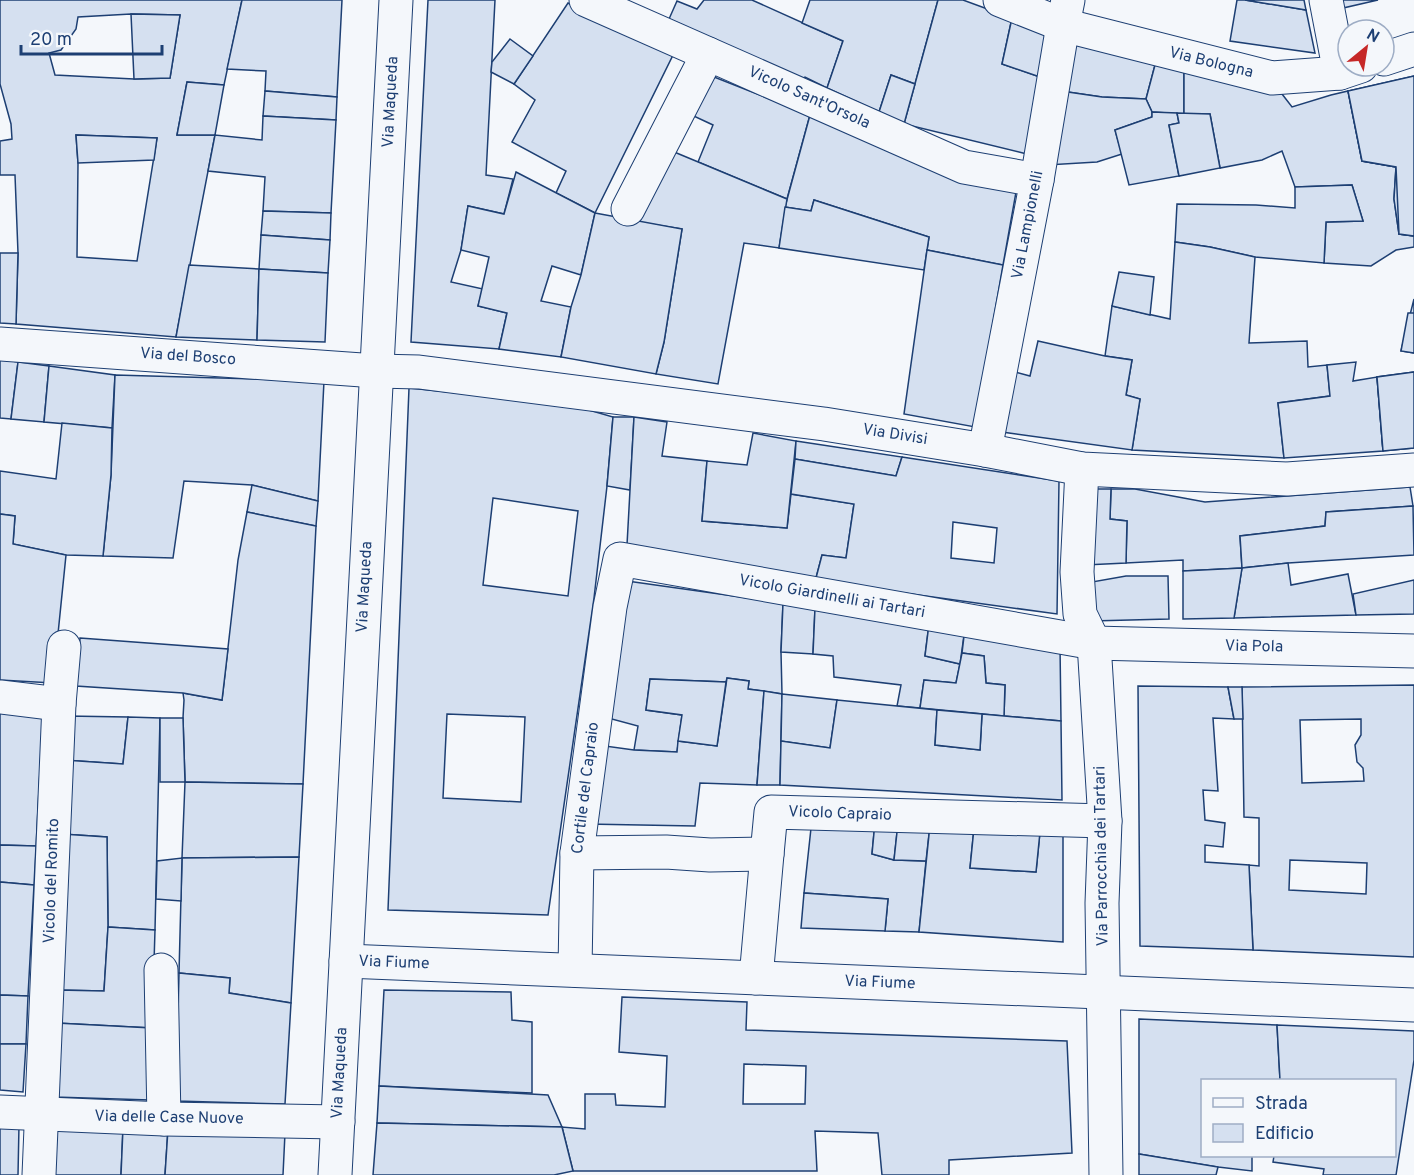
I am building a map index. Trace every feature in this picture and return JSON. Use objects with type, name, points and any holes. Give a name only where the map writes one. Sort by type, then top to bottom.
[{"type":"street","name":"Via Maqueda","points":[[335,1175],[396,0]]},
{"type":"street","name":"Vicolo Sant'Orsola","points":[[586,0],[964,167],[1037,180]]},
{"type":"street","name":"Via Bologna","points":[[1000,0],[1066,12],[1272,78],[1336,71]]},
{"type":"street","points":[[1326,0],[1336,28]]},
{"type":"street","name":"Via Lampionelli","points":[[985,450],[1037,180],[1066,12]]},
{"type":"street","points":[[1396,55],[1414,49]]},
{"type":"street","points":[[628,209],[708,54]]},
{"type":"street","name":"Via del Bosco","points":[[0,344],[376,371]]},
{"type":"street","name":"Via Divisi","points":[[376,371],[419,372],[824,424],[1082,468],[1287,479],[1414,470]]},
{"type":"street","name":"Via Parrocchia dei Tartari","points":[[1082,468],[1077,572],[1080,614],[1094,643],[1105,821],[1102,903],[1106,1175]]},
{"type":"street","name":"Vicolo Giardinelli ai Tartari","points":[[610,607],[620,559],[1094,643]]},
{"type":"street","name":"Cortile del Capraio","points":[[575,970],[577,853],[610,607]]},
{"type":"street","name":"Via Pola","points":[[1094,643],[1414,651]]},
{"type":"street","name":"Vicolo del Romito","points":[[39,1175],[59,704],[64,647]]},
{"type":"street","points":[[0,697],[59,704]]},
{"type":"street","name":"Vicolo Capraio","points":[[767,854],[771,812],[1105,821]]},
{"type":"street","points":[[577,853],[767,854],[756,978]]},
{"type":"street","name":"Via Fiume","points":[[346,961],[1414,1005]]},
{"type":"street","points":[[161,970],[164,1119]]},
{"type":"street","name":"Via delle Case Nuove","points":[[0,1112],[164,1119],[338,1122]]},
{"type":"building","points":[[0,0],[242,0],[224,85],[187,82],[177,135],[215,135],[176,337],[16,324],[18,253],[15,175],[0,175],[0,141],[12,139],[11,124],[0,84]],"holes":[[[131,14],[180,15],[170,78],[134,79],[55,75],[49,53],[61,50],[76,29],[78,17]],[[76,135],[157,138],[137,261],[77,257]]]},
{"type":"building","points":[[242,0],[342,0],[337,97],[265,91],[266,71],[227,69]]},
{"type":"building","points":[[428,0],[495,0],[486,175],[513,179],[504,214],[468,206],[461,250],[451,282],[483,289],[478,306],[507,313],[499,349],[411,342]]},
{"type":"building","points":[[704,0],[752,0],[843,41],[827,88],[669,19],[677,1],[697,9]]},
{"type":"building","points":[[810,0],[938,0],[915,84],[891,75],[879,112],[827,88],[843,41],[802,23]]},
{"type":"building","points":[[938,0],[963,0],[1012,18],[1002,64],[1040,77],[1027,154],[904,124]]},
{"type":"building","points":[[1237,0],[1306,10],[1315,53],[1230,41]]},
{"type":"building","points":[[1245,0],[1304,0],[1306,10]]},
{"type":"building","points":[[1341,0],[1378,0],[1343,8]]},
{"type":"building","points":[[568,3],[674,53],[595,213],[556,193],[566,171],[512,142],[535,100],[514,84]]},
{"type":"building","points":[[131,14],[180,15],[170,78],[134,79]]},
{"type":"building","points":[[1012,18],[1048,30],[1040,77],[1002,64]]},
{"type":"building","points":[[510,39],[533,56],[514,84],[491,72],[492,62]]},
{"type":"building","points":[[1071,40],[1155,65],[1146,99],[1102,97],[1061,91]]},
{"type":"building","points":[[1155,65],[1184,68],[1184,114],[1152,112],[1146,99]]},
{"type":"building","points":[[1184,68],[1282,94],[1292,107],[1348,91],[1362,161],[1396,167],[1394,199],[1399,234],[1414,236],[1414,247],[1396,250],[1371,266],[1324,263],[1326,222],[1363,221],[1352,185],[1295,187],[1282,151],[1262,160],[1220,168],[1210,114],[1184,114]]},
{"type":"building","points":[[704,73],[810,115],[787,199],[698,162],[713,125],[685,112]]},
{"type":"building","points":[[891,75],[915,84],[904,124],[879,112]]},
{"type":"building","points":[[1414,76],[1414,236],[1399,234],[1394,199],[1396,167],[1362,161],[1348,91]]},
{"type":"building","points":[[1414,76],[1414,236],[1399,234],[1396,167],[1362,161],[1348,91]]},
{"type":"building","points":[[187,82],[224,85],[215,135],[177,135]]},
{"type":"building","points":[[265,91],[337,97],[336,120],[263,116]]},
{"type":"building","points":[[1061,91],[1102,97],[1146,99],[1152,117],[1115,130],[1122,154],[1097,162],[1047,165]]},
{"type":"building","points":[[1152,112],[1177,113],[1179,123],[1169,125],[1179,176],[1129,185],[1115,130],[1152,117]]},
{"type":"building","points":[[1177,113],[1210,114],[1220,168],[1179,176],[1169,125],[1179,123]]},
{"type":"building","points":[[810,115],[1018,181],[1003,265],[927,250],[929,237],[814,200],[811,211],[785,207]]},
{"type":"building","points":[[263,116],[336,120],[331,213],[263,211],[265,177],[208,171],[215,135],[262,140]]},
{"type":"building","points":[[76,135],[157,138],[154,160],[78,163]]},
{"type":"building","points":[[667,149],[787,199],[779,248],[744,243],[718,384],[656,374],[664,342],[682,229],[637,222]]},
{"type":"building","points":[[516,172],[595,213],[581,275],[552,266],[541,301],[571,307],[561,357],[499,349],[507,313],[478,306],[489,257],[461,250],[468,206],[504,214]]},
{"type":"building","points":[[1352,185],[1363,221],[1326,222],[1324,263],[1255,257],[1175,242],[1177,204],[1295,208],[1295,187]]},
{"type":"building","points":[[814,200],[929,237],[924,270],[779,248],[785,207],[811,211]]},
{"type":"building","points":[[263,211],[331,213],[330,240],[261,235]]},
{"type":"building","points":[[595,213],[682,229],[664,342],[656,374],[561,357]]},
{"type":"building","points":[[261,235],[330,240],[328,273],[259,269]]},
{"type":"building","points":[[1175,242],[1255,257],[1249,343],[1307,341],[1308,367],[1327,365],[1330,396],[1278,403],[1284,458],[1132,450],[1140,399],[1126,395],[1132,360],[1105,356],[1112,306],[1170,319]]},
{"type":"building","points":[[927,250],[1003,265],[975,427],[904,414]]},
{"type":"building","points":[[0,253],[18,253],[16,324],[0,323]]},
{"type":"building","points":[[189,265],[259,269],[257,340],[176,337]]},
{"type":"building","points":[[259,269],[328,273],[325,342],[257,340]]},
{"type":"building","points":[[1119,272],[1154,277],[1150,315],[1112,306]]},
{"type":"building","points":[[1414,299],[1414,353],[1401,351]]},
{"type":"building","points":[[1408,313],[1414,313],[1414,353],[1401,351]]},
{"type":"building","points":[[1038,341],[1132,360],[1126,395],[1140,399],[1132,450],[995,431],[1007,370],[1030,376]]},
{"type":"building","points":[[0,359],[18,362],[11,419],[0,418]]},
{"type":"building","points":[[18,362],[49,366],[44,422],[11,419]]},
{"type":"building","points":[[1356,362],[1353,381],[1377,377],[1383,451],[1284,458],[1278,403],[1330,396],[1327,365]]},
{"type":"building","points":[[49,366],[115,375],[112,428],[44,422]]},
{"type":"building","points":[[1414,372],[1414,448],[1383,451],[1377,377]]},
{"type":"building","points":[[1414,372],[1414,448],[1383,451],[1377,377]]},
{"type":"building","points":[[115,375],[324,381],[318,501],[252,485],[184,481],[173,558],[103,556],[111,475]]},
{"type":"building","points":[[409,388],[557,403],[613,417],[594,598],[548,915],[388,910]],"holes":[[[493,498],[578,511],[568,596],[483,585]],[[447,714],[525,717],[521,802],[443,798]]]},
{"type":"building","points":[[613,417],[634,417],[630,490],[607,486]]},
{"type":"building","points":[[634,417],[667,422],[662,456],[707,461],[702,521],[787,528],[791,494],[854,504],[846,558],[822,555],[816,578],[627,545]]},
{"type":"building","points":[[62,423],[112,428],[111,475],[103,556],[66,555],[13,544],[15,516],[0,514],[0,471],[56,479]]},
{"type":"building","points":[[753,433],[796,441],[787,528],[702,521],[707,461],[747,465]]},
{"type":"building","points":[[796,441],[902,457],[896,476],[795,459]]},
{"type":"building","points":[[902,457],[1059,481],[1057,614],[875,589],[816,578],[822,555],[846,558],[854,504],[791,494],[795,459],[896,476]],"holes":[[[953,522],[997,528],[994,563],[951,558]]]},
{"type":"building","points":[[252,485],[318,501],[316,526],[247,512]]},
{"type":"building","points":[[1410,487],[1413,506],[1326,512],[1325,526],[1240,536],[1242,568],[1183,571],[1183,560],[1126,563],[1127,521],[1110,519],[1111,489],[1135,489],[1205,502]]},
{"type":"building","points":[[1093,489],[1111,489],[1110,519],[1127,521],[1126,563],[1085,565]]},
{"type":"building","points":[[1413,506],[1414,555],[1242,568],[1240,536],[1325,526],[1326,512]]},
{"type":"building","points":[[247,512],[316,526],[303,784],[185,782],[183,693],[222,700],[238,560]]},
{"type":"building","points":[[0,514],[15,516],[13,544],[66,555],[53,683],[0,680]]},
{"type":"building","points":[[1288,563],[1291,585],[1348,574],[1356,615],[1234,618],[1242,568]]},
{"type":"building","points":[[1242,568],[1234,618],[1183,619],[1183,571]]},
{"type":"building","points":[[1126,576],[1168,576],[1169,619],[1091,621],[1086,583]]},
{"type":"building","points":[[1414,580],[1414,614],[1356,615],[1353,594]]},
{"type":"building","points":[[627,581],[783,603],[782,694],[748,689],[749,681],[727,678],[726,682],[650,679],[646,710],[682,715],[677,752],[634,750],[638,726],[608,718]]},
{"type":"building","points":[[783,603],[815,608],[813,654],[781,652]]},
{"type":"building","points":[[815,608],[929,624],[925,656],[960,664],[956,683],[924,680],[920,708],[897,706],[901,685],[834,677],[833,656],[813,654]]},
{"type":"building","points":[[929,624],[965,628],[960,664],[925,656]]},
{"type":"building","points":[[965,628],[1060,646],[1061,721],[1004,716],[1005,685],[986,683],[984,656],[962,653]]},
{"type":"building","points":[[80,638],[228,649],[222,700],[183,693],[76,686]]},
{"type":"building","points":[[962,653],[984,656],[986,683],[1005,685],[1004,716],[920,708],[924,680],[956,683]]},
{"type":"building","points":[[727,678],[749,681],[748,689],[764,691],[757,785],[700,783],[695,826],[586,824],[598,745],[634,750],[677,752],[678,741],[717,746]]},
{"type":"building","points":[[650,679],[726,682],[717,746],[678,741],[682,715],[646,710]]},
{"type":"building","points":[[1414,685],[1414,957],[1253,950],[1249,865],[1259,866],[1259,818],[1244,817],[1242,687]],"holes":[[[1361,719],[1361,735],[1355,745],[1357,762],[1363,768],[1364,781],[1302,783],[1300,720]],[[1290,860],[1367,863],[1366,894],[1289,890]]]},
{"type":"building","points":[[1138,686],[1228,687],[1234,719],[1213,718],[1218,791],[1203,790],[1205,820],[1225,823],[1223,847],[1205,845],[1205,862],[1249,865],[1253,950],[1140,946]]},
{"type":"building","points":[[1228,687],[1242,687],[1243,719],[1234,719]]},
{"type":"building","points":[[764,691],[782,694],[780,785],[757,785]]},
{"type":"building","points":[[782,694],[837,700],[830,748],[781,741]]},
{"type":"building","points":[[837,700],[937,710],[935,745],[980,750],[982,714],[1061,721],[1062,800],[780,785],[781,741],[830,748]]},
{"type":"building","points":[[937,710],[982,714],[980,750],[935,745]]},
{"type":"building","points":[[0,712],[43,714],[36,846],[0,845]]},
{"type":"building","points":[[66,716],[128,717],[123,764],[64,760]]},
{"type":"building","points":[[128,717],[160,718],[155,930],[108,927],[107,837],[62,834],[64,760],[123,764]]},
{"type":"building","points":[[160,718],[183,718],[185,782],[160,782]]},
{"type":"building","points":[[185,782],[303,784],[299,857],[182,858]]},
{"type":"building","points":[[812,819],[875,822],[872,854],[894,860],[926,861],[919,932],[885,931],[888,899],[804,893]]},
{"type":"building","points":[[875,822],[898,823],[894,860],[872,854]]},
{"type":"building","points":[[898,823],[930,825],[926,861],[894,860]]},
{"type":"building","points":[[930,825],[974,828],[970,868],[1036,872],[1040,832],[1063,833],[1063,942],[919,932]]},
{"type":"building","points":[[974,828],[1040,832],[1036,872],[970,868]]},
{"type":"building","points":[[62,834],[107,837],[108,927],[104,991],[57,990]]},
{"type":"building","points":[[0,845],[36,846],[34,885],[0,882]]},
{"type":"building","points":[[299,857],[291,1003],[229,993],[230,978],[179,973],[182,858]]},
{"type":"building","points":[[182,858],[181,901],[156,899],[157,861]]},
{"type":"building","points":[[0,882],[34,885],[28,996],[0,995]]},
{"type":"building","points":[[804,893],[888,899],[885,931],[801,928]]},
{"type":"building","points":[[108,927],[155,930],[152,1028],[56,1023],[57,990],[104,991]]},
{"type":"building","points":[[179,973],[230,978],[229,993],[291,1003],[285,1104],[176,1101]]},
{"type":"building","points":[[384,990],[511,992],[512,1020],[532,1022],[532,1093],[379,1086]]},
{"type":"building","points":[[0,995],[28,996],[26,1044],[0,1044]]},
{"type":"building","points":[[622,997],[747,1002],[746,1030],[1067,1041],[1072,1153],[949,1160],[949,1175],[882,1175],[878,1133],[815,1131],[817,1171],[573,1171],[562,1127],[585,1129],[585,1094],[615,1094],[616,1105],[665,1107],[667,1056],[619,1052]],"holes":[[[744,1064],[806,1066],[805,1104],[743,1104]]]},
{"type":"building","points":[[1139,1019],[1277,1025],[1280,1079],[1201,1079],[1201,1157],[1252,1157],[1252,1171],[1139,1154]]},
{"type":"building","points":[[56,1023],[152,1028],[150,1100],[54,1097]]},
{"type":"building","points":[[1277,1025],[1414,1031],[1414,1060],[1396,1175],[1323,1175],[1324,1169],[1273,1162],[1274,1157],[1396,1157],[1396,1079],[1280,1079]]},
{"type":"building","points":[[0,1044],[26,1044],[23,1092],[0,1090]]},
{"type":"building","points":[[379,1086],[548,1095],[562,1127],[377,1123]]},
{"type":"building","points":[[377,1123],[562,1127],[573,1171],[554,1175],[373,1175]]},
{"type":"building","points":[[0,1124],[19,1125],[18,1175],[0,1175]]},
{"type":"building","points":[[53,1125],[123,1128],[121,1175],[50,1175]]},
{"type":"building","points":[[123,1128],[168,1129],[165,1175],[121,1175]]},
{"type":"building","points":[[168,1129],[285,1133],[283,1175],[165,1175]]},
{"type":"building","points":[[1139,1154],[1218,1167],[1216,1175],[1139,1175]]}]
